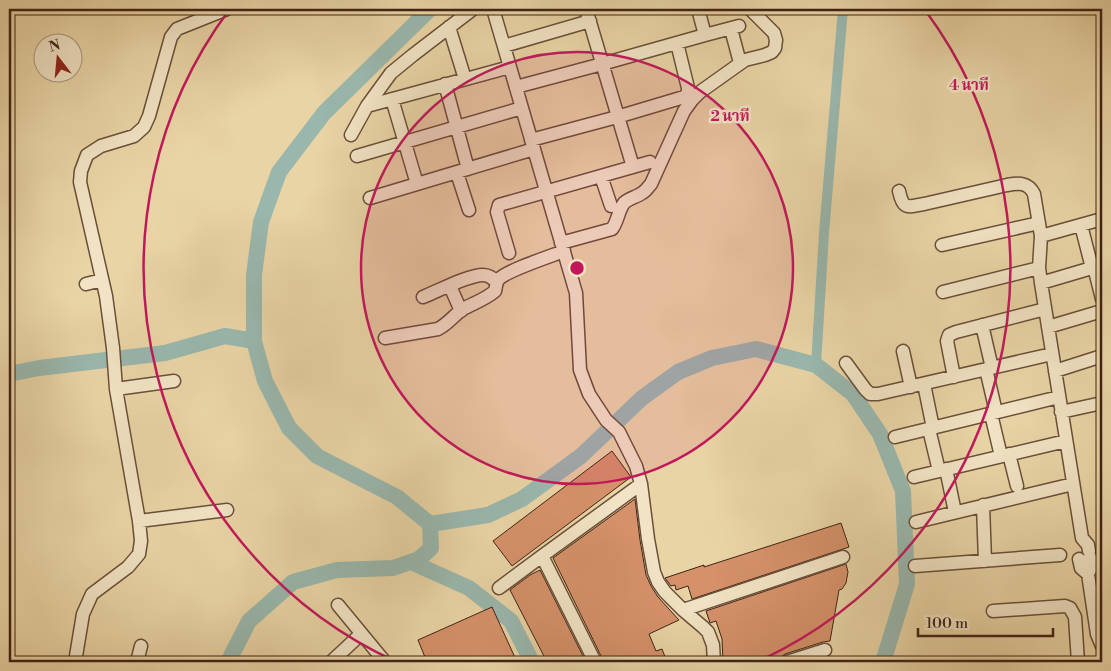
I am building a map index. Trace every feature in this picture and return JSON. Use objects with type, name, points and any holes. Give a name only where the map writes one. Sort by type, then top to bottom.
[{"type":"street","points":[[75,662],[83,614],[92,594],[128,567],[139,554],[141,541],[116,384],[106,296],[80,182],[82,171],[87,156],[101,146],[134,136],[144,127],[149,116],[171,37],[177,29],[227,9]]},
{"type":"street","points":[[351,135],[367,106],[391,73],[473,9]]},
{"type":"street","points":[[493,9],[576,293],[580,370],[589,394],[606,420],[619,432],[636,466],[641,484],[648,538],[656,578],[661,587],[683,610],[708,632],[713,645],[714,662]]},
{"type":"street","points":[[698,9],[705,34]]},
{"type":"street","points":[[385,338],[438,329],[445,326],[461,311],[490,296],[495,291],[496,282],[502,276],[563,247],[612,229],[616,224],[620,209],[626,201],[641,195],[651,184],[684,111],[692,100],[700,92],[745,60],[765,56],[775,48],[776,40],[774,33],[750,9]]},
{"type":"street","points":[[504,46],[590,12],[602,64],[633,167]]},
{"type":"street","points":[[450,26],[466,79]]},
{"type":"street","points":[[516,87],[705,34],[735,28],[739,58]]},
{"type":"street","points":[[370,198],[463,171],[533,144],[684,97],[688,93],[688,88],[677,43]]},
{"type":"street","points":[[367,106],[510,67]]},
{"type":"street","points":[[445,84],[457,126],[469,210]]},
{"type":"street","points":[[392,99],[417,184]]},
{"type":"street","points":[[357,156],[522,108]]},
{"type":"street","points":[[509,253],[497,212],[500,205],[650,162]]},
{"type":"street","points":[[601,176],[611,206]]},
{"type":"street","points":[[899,191],[901,202],[904,205],[912,206],[1019,183],[1027,184],[1034,194],[1041,236],[1039,268],[1041,283],[1082,538],[1088,545],[1081,568],[1088,574],[1097,634],[1102,646]]},
{"type":"street","points":[[1041,236],[1102,219]]},
{"type":"street","points":[[942,246],[1039,223]]},
{"type":"street","points":[[1081,225],[1096,267],[1102,299]]},
{"type":"street","points":[[1041,283],[1096,267]]},
{"type":"street","points":[[943,292],[1039,268]]},
{"type":"street","points":[[423,297],[472,277],[484,275],[492,277],[496,282]]},
{"type":"street","points":[[86,284],[102,280]]},
{"type":"street","points":[[450,286],[461,311]]},
{"type":"street","points":[[954,377],[948,341],[949,335],[1045,309]]},
{"type":"street","points":[[1048,327],[1102,310]]},
{"type":"street","points":[[982,325],[994,413],[1005,455],[1017,486]]},
{"type":"street","points":[[902,351],[917,385],[955,512]]},
{"type":"street","points":[[846,363],[870,394],[878,394],[1052,354]]},
{"type":"street","points":[[1055,371],[1102,356]]},
{"type":"street","points":[[116,384],[174,381]]},
{"type":"street","points":[[895,437],[1059,397]]},
{"type":"street","points":[[1061,412],[1102,402]]},
{"type":"street","points":[[914,477],[1066,441]]},
{"type":"street","points":[[499,588],[641,484]]},
{"type":"street","points":[[916,522],[1073,484]]},
{"type":"street","points":[[983,505],[985,561]]},
{"type":"street","points":[[139,521],[227,510]]},
{"type":"street","points":[[915,566],[1060,555]]},
{"type":"street","points":[[542,556],[595,662]]},
{"type":"street","points":[[683,610],[843,557]]},
{"type":"street","points":[[338,605],[385,662]]},
{"type":"street","points":[[993,611],[1065,606],[1070,608],[1075,617],[1078,662]]},
{"type":"street","points":[[331,662],[361,634]]},
{"type":"street","points":[[136,662],[141,646]]},
{"type":"street","points":[[787,662],[825,650]]},
{"type":"building","points":[[612,451],[631,477],[512,566],[493,541]]},
{"type":"building","points":[[635,499],[646,575],[658,597],[679,620],[649,634],[656,651],[662,649],[667,662],[623,662],[621,658],[611,662],[604,662],[553,558]]},
{"type":"building","points":[[841,523],[849,547],[692,599],[688,586],[676,590],[675,585],[671,586],[665,578],[704,565],[704,567]]},
{"type":"building","points":[[846,564],[848,572],[846,583],[839,590],[830,641],[764,662],[723,662],[722,639],[716,621],[710,623],[706,611]]},
{"type":"building","points":[[540,570],[586,662],[547,662],[510,590]]},
{"type":"building","points":[[492,607],[517,662],[427,662],[418,640]]},
{"type":"waterway","points":[[228,662],[249,621],[293,582],[337,570],[393,568],[419,559],[431,548],[430,524],[397,497],[317,456],[289,428],[265,381],[254,341],[254,275],[261,222],[279,172],[324,113],[430,9]]},
{"type":"waterway","points":[[816,365],[824,233],[843,9]]},
{"type":"waterway","points":[[9,374],[39,368],[165,353],[225,336],[254,341]]},
{"type":"waterway","points":[[430,524],[488,515],[522,499],[581,456],[642,398],[678,372],[712,358],[756,349],[816,365],[853,394],[880,434],[903,491],[907,584],[883,662]]},
{"type":"waterway","points":[[411,562],[469,588],[511,621],[532,662]]}]
